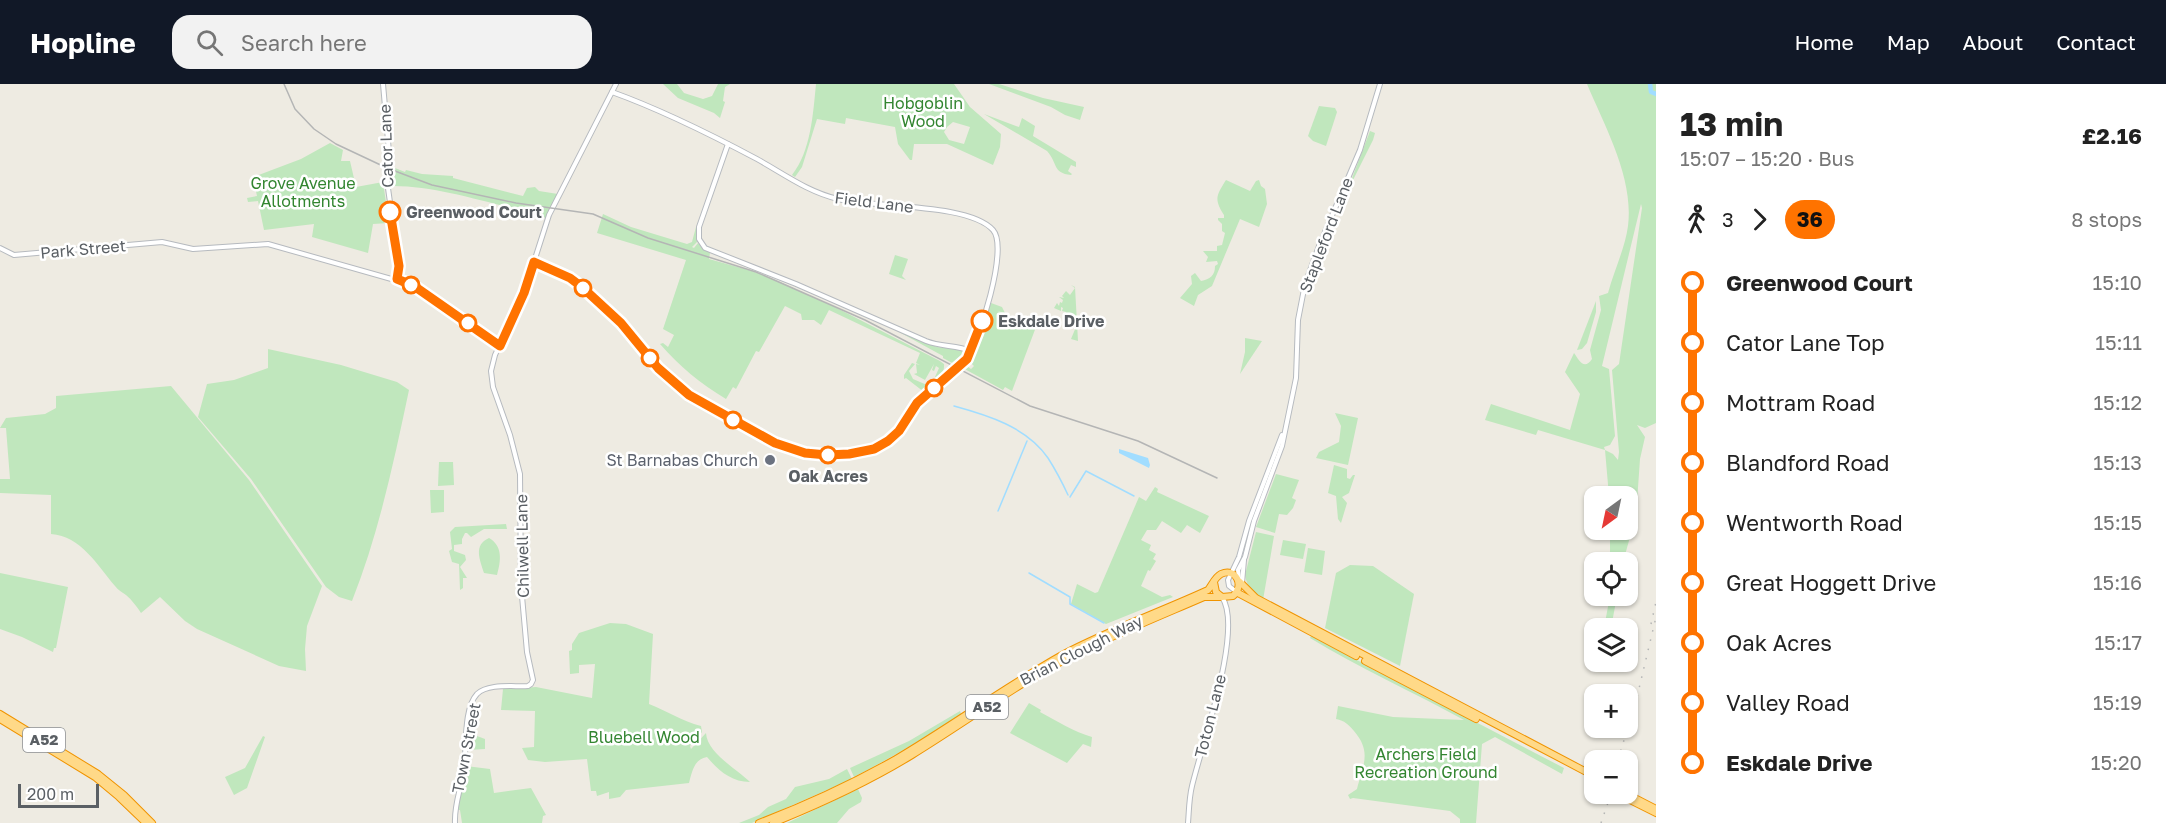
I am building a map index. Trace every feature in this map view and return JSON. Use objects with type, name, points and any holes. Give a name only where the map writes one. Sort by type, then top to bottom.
[{"type":"highway","points":[[1223,573],[1231,574],[1256,598],[1563,762]]},
{"type":"highway","name":"Brian Clough Way","points":[[759,823],[812,801],[895,759],[1064,655],[1208,590],[1223,573]]},
{"type":"highway","points":[[1214,582],[1216,592],[1221,597]]},
{"type":"highway","points":[[1241,583],[1236,595],[1583,773]]},
{"type":"highway","name":"Brian Clough Way","points":[[773,823],[808,809],[894,765],[1027,681],[1092,646],[1204,597],[1236,595]]},
{"type":"highway","name":"A52","points":[[0,714],[98,774],[124,795],[152,823]]},
{"type":"highway","name":"A52","points":[[0,719],[98,779],[146,823]]},
{"type":"highway","points":[[1638,802],[1656,809]]},
{"type":"highway","points":[[1647,806],[1656,813]]},
{"type":"street","name":"Cator Lane","points":[[383,84],[389,152],[386,174],[399,266],[397,279]]},
{"type":"street","name":"Chilwell Lane","points":[[531,684],[533,678],[527,652],[521,585],[520,474],[491,375],[493,363],[524,293],[549,215],[616,84]]},
{"type":"street","name":"Stapleford Lane","points":[[1278,452],[1296,378],[1297,325],[1303,292],[1319,246],[1360,150],[1380,84]]},
{"type":"street","name":"Field Lane","points":[[612,92],[674,117],[728,144],[804,187],[827,196],[873,205],[947,212],[975,220],[992,228],[998,238],[998,254],[988,303],[971,351]]},
{"type":"street","points":[[534,262],[570,278],[582,287],[621,323],[658,368],[689,395],[775,443],[805,453],[839,455],[868,451],[883,445],[899,431],[917,403],[966,360],[971,351],[958,346],[940,346],[928,342],[785,279],[708,250],[700,242],[699,227],[728,144]]},
{"type":"street","name":"Park Street","points":[[0,248],[11,254],[155,242],[165,242],[193,249],[264,243],[397,279],[414,286],[500,346]]},
{"type":"street","points":[[1241,583],[1254,521],[1278,452]]},
{"type":"street","points":[[1236,595],[1228,584],[1249,521],[1278,452]]},
{"type":"street","points":[[1241,583],[1238,570],[1245,557]]},
{"type":"street","points":[[1223,573],[1236,563]]},
{"type":"street","name":"Toton Lane","points":[[1227,608],[1236,595]]},
{"type":"street","name":"Toton Lane","points":[[1188,823],[1192,789],[1216,699],[1226,649],[1227,608],[1221,597]]},
{"type":"street","name":"Town Street","points":[[455,823],[456,803],[464,769],[465,739],[474,698],[486,689],[531,684]]},
{"type":"green space","points":[[663,84],[677,84],[684,93],[703,99],[712,96],[718,84],[730,84],[725,87],[723,101],[725,102],[720,118],[714,113],[678,98]]},
{"type":"green space","name":"Hobgoblin Wood","points":[[816,84],[954,84],[970,107],[1001,134],[1000,147],[993,165],[947,144],[914,144],[912,160],[910,160],[898,144],[895,127],[846,118],[845,124],[817,119],[802,167],[795,177],[792,175],[807,144]],"holes":[[[953,122],[970,127],[964,144],[949,140],[944,132]]]},
{"type":"green space","points":[[989,84],[999,84],[1043,98],[1084,107],[1080,120],[1051,107]]},
{"type":"green space","points":[[1587,84],[1656,84],[1656,423],[1645,428],[1637,425],[1645,437],[1640,459],[1638,488],[1608,486],[1605,450],[1538,430],[1536,435],[1485,420],[1491,404],[1570,430],[1580,394],[1565,372],[1574,353],[1584,364],[1592,359],[1590,350],[1601,310],[1599,296],[1608,293],[1628,226],[1627,190],[1609,135]],"holes":[[[1641,204],[1619,364],[1612,370],[1618,460],[1604,447],[1610,445],[1615,436],[1609,369],[1602,366]]]},
{"type":"green space","points":[[1319,106],[1335,108],[1337,112],[1326,146],[1313,141],[1308,136]]},
{"type":"green space","points":[[984,114],[1019,127],[1022,118],[1035,126],[1033,136],[1076,162],[1076,167],[1071,165],[1068,171],[1072,174],[1065,174],[1058,170],[1047,151]]},
{"type":"green space","points":[[1370,131],[1375,133],[1373,140],[1346,194]]},
{"type":"green space","name":"Grove Avenue Allotments","points":[[330,143],[343,150],[341,161],[350,161],[356,187],[383,182],[389,223],[373,224],[368,253],[312,237],[314,224],[264,230],[258,201],[248,202],[247,198],[257,196],[253,177],[301,159]]},
{"type":"green space","points":[[390,166],[405,172],[406,170],[422,174],[453,176],[453,178],[523,196],[527,188],[535,187],[539,191],[558,194],[546,218],[443,191],[390,186]]},
{"type":"green space","points":[[1226,180],[1250,191],[1259,180],[1265,189],[1267,204],[1259,227],[1240,219],[1212,286],[1198,295],[1194,306],[1180,298],[1192,284],[1191,276],[1195,273],[1201,281],[1207,279],[1213,275],[1215,266],[1218,264],[1217,261],[1206,262],[1208,257],[1203,251],[1217,251],[1217,246],[1222,245],[1225,233],[1222,231],[1222,224],[1218,218],[1224,218],[1224,215],[1218,197]]},
{"type":"green space","points":[[603,214],[631,227],[687,244],[692,242],[696,227],[697,242],[692,247],[694,248],[698,243],[710,253],[709,259],[752,271],[831,305],[940,361],[944,364],[943,373],[938,380],[935,377],[939,368],[936,366],[934,371],[932,370],[934,364],[925,380],[914,374],[917,373],[916,364],[920,365],[916,363],[920,353],[829,310],[821,325],[814,320],[802,320],[801,314],[785,306],[759,352],[756,351],[736,389],[733,387],[726,399],[691,374],[660,344],[663,343],[668,347],[674,335],[663,329],[686,260],[597,233]]},
{"type":"green space","points":[[895,255],[908,259],[902,276],[906,280],[889,274]]},
{"type":"green space","points":[[1071,285],[1075,287],[1078,341],[1071,339],[1076,327],[1072,321],[1071,326],[1063,321],[1066,312],[1062,311],[1061,307],[1061,311],[1054,308],[1057,303],[1059,306],[1060,302],[1062,303],[1063,300],[1059,297],[1064,298],[1062,296],[1066,291],[1070,295],[1075,288]]},
{"type":"green space","points":[[1596,301],[1596,312],[1587,343],[1582,349],[1577,350]]},
{"type":"green space","points":[[991,303],[1002,307],[1005,313],[997,311],[1036,327],[1012,391],[1005,387],[1003,390],[961,367],[964,364],[971,369],[974,366],[968,360],[977,345]]},
{"type":"green space","points":[[890,327],[937,347],[963,350],[966,356],[956,365]]},
{"type":"green space","points":[[1245,338],[1262,341],[1240,374],[1245,352]]},
{"type":"green space","points":[[268,349],[341,365],[397,382],[409,390],[378,523],[352,601],[339,597],[326,587],[251,479],[198,417],[207,384],[234,380],[268,368]]},
{"type":"green space","points":[[912,363],[915,364],[909,371],[913,379],[932,385],[924,392],[906,378],[904,379]]},
{"type":"green space","points":[[171,386],[249,480],[322,586],[307,626],[306,671],[279,666],[197,629],[160,597],[141,613],[88,553],[71,540],[51,534],[51,495],[0,493],[0,479],[10,479],[6,428],[0,428],[6,418],[45,414],[56,408],[56,396]]},
{"type":"green space","points":[[1335,413],[1358,418],[1348,465],[1316,458],[1319,452],[1339,442],[1341,426]]},
{"type":"green space","points":[[439,462],[453,462],[454,485],[438,486]]},
{"type":"green space","points":[[1334,465],[1347,469],[1347,478],[1350,479],[1355,475],[1349,493],[1342,497],[1347,503],[1341,523],[1338,519],[1336,496],[1328,493]]},
{"type":"green space","points":[[1276,474],[1299,480],[1292,498],[1296,500],[1293,508],[1287,515],[1279,514],[1275,533],[1256,527]]},
{"type":"green space","points":[[1155,487],[1158,489],[1157,492],[1209,516],[1200,533],[1187,525],[1181,533],[1162,521],[1156,530],[1147,530],[1141,540],[1151,545],[1149,550],[1156,554],[1153,559],[1156,561],[1150,571],[1148,570],[1141,586],[1162,597],[1170,595],[1173,597],[1106,624],[1071,604],[1077,584],[1095,593],[1098,592],[1139,497],[1146,501]]},
{"type":"green space","points":[[430,490],[444,490],[444,512],[431,513]]},
{"type":"green space","points":[[506,524],[507,529],[484,529],[471,537],[465,533],[462,544],[454,545],[454,551],[465,555],[466,560],[460,567],[467,578],[463,578],[463,588],[460,590],[459,564],[452,562],[449,551],[452,549],[450,532],[455,527]]},
{"type":"green space","points":[[1256,532],[1274,536],[1263,600],[1249,587],[1245,575]]},
{"type":"green space","points":[[489,538],[494,541],[499,550],[497,575],[484,573],[480,558],[479,549]]},
{"type":"green space","points":[[1283,540],[1306,544],[1303,559],[1280,555]]},
{"type":"green space","points":[[1610,540],[1629,540],[1626,552],[1610,552]]},
{"type":"green space","points":[[1308,548],[1325,551],[1322,575],[1304,572]]},
{"type":"green space","points":[[1350,565],[1373,566],[1414,594],[1400,666],[1325,628],[1336,573]]},
{"type":"green space","points":[[0,573],[68,587],[56,648],[53,652],[0,629]]},
{"type":"green space","points":[[1608,606],[1615,606],[1613,618],[1606,618]]},
{"type":"green space","name":"Bluebell Wood","points":[[610,623],[626,624],[653,634],[649,704],[701,726],[702,732],[690,746],[691,749],[706,733],[711,747],[717,754],[750,782],[737,780],[726,774],[707,757],[696,763],[689,783],[626,790],[620,797],[609,799],[609,792],[597,796],[596,791],[591,791],[587,759],[545,762],[528,760],[522,748],[534,747],[535,711],[501,710],[503,689],[536,687],[592,698],[595,664],[579,665],[579,673],[570,674],[569,651],[572,650],[572,644],[579,633]]},
{"type":"green space","name":"Archers Field Recreation Ground","points":[[1311,636],[1564,768],[1562,774],[1495,737],[1482,744],[1476,823],[1460,823],[1460,819],[1450,811],[1350,799],[1348,795],[1357,789],[1364,752],[1360,739],[1354,731],[1346,723],[1336,719],[1338,706],[1393,717],[1464,720],[1348,660],[1310,638]]},
{"type":"green space","points":[[1029,703],[1059,723],[1092,737],[1091,747],[1083,744],[1067,763],[1010,733]]},
{"type":"green space","points":[[960,711],[961,714],[935,731],[854,777],[850,768],[909,741]]},
{"type":"green space","points":[[263,736],[265,737],[247,788],[234,795],[225,777],[245,768]]},
{"type":"green space","points":[[477,736],[485,739],[485,749],[468,750],[468,737]]},
{"type":"green space","points":[[466,766],[490,769],[494,793],[531,788],[546,815],[543,816],[542,823],[462,823],[460,810],[457,810]]},
{"type":"green space","points":[[847,769],[852,779],[752,823],[739,823],[759,815],[768,807],[786,799],[795,787],[829,779]]},
{"type":"green space","points":[[858,789],[862,798],[861,802],[849,809],[837,823],[787,823]]},
{"type":"water","points":[[1119,449],[1148,458],[1149,468],[1119,453]]},
{"type":"waterway","points":[[1650,84],[1651,92],[1656,94]]},
{"type":"waterway","points":[[954,406],[993,418],[1029,438],[1048,458],[1068,495]]},
{"type":"waterway","points":[[998,511],[1027,441]]},
{"type":"waterway","points":[[1070,497],[1086,471],[1134,496]]},
{"type":"waterway","points":[[1029,573],[1070,597],[1070,604],[1104,623]]},
{"type":"tram line","points":[[284,84],[295,109],[314,129],[336,144],[387,168],[432,185],[516,203],[593,214],[648,238],[756,272],[865,320],[1030,406],[1138,441],[1217,478]]},
{"type":"railway","points":[[1651,624],[1656,602]]},
{"type":"railway","points":[[1621,750],[1637,697],[1656,617]]},
{"type":"railway","points":[[1601,823],[1608,804]]},
{"type":"bus line","name":"36","points":[[390,212],[399,266],[397,279],[414,286],[500,346],[524,293],[534,262],[570,278],[582,287],[614,315],[658,368],[689,395],[775,443],[805,453],[849,454],[868,451],[888,441],[899,431],[917,403],[967,359],[982,321]]},
{"type":"place","name":"Greenwood Court","points":[[390,212]]},
{"type":"place","name":"Eskdale Drive","points":[[982,321]]},
{"type":"place","name":"Oak Acres","points":[[828,455]]},
{"type":"place","name":"St Barnabas Church","points":[[770,460]]}]
